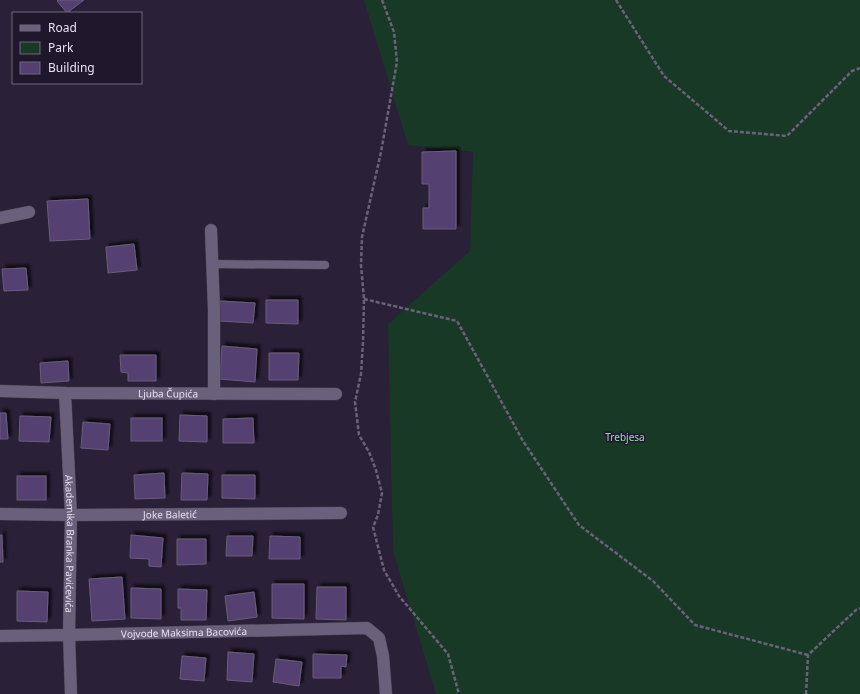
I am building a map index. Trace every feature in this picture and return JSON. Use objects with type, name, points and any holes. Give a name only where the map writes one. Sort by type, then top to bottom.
[{"type":"street","points":[[0,218],[29,212]]},
{"type":"street","points":[[211,230],[214,394]]},
{"type":"street","name":"Ljuba Čupića","points":[[0,391],[65,393],[336,394]]},
{"type":"street","name":"Akademika Branka Pavićevića","points":[[65,393],[71,515],[69,635],[71,694]]},
{"type":"street","name":"Joke Baletić","points":[[0,514],[71,515],[341,513]]},
{"type":"street","name":"Vojvode Maksima Bacovića","points":[[0,636],[367,628],[379,638],[383,656],[386,694]]},
{"type":"lane","points":[[212,264],[325,265]]},
{"type":"path","points":[[382,0],[394,32],[397,62],[381,152],[362,237],[361,265],[364,299],[362,374],[355,402],[359,435],[372,458],[382,493],[378,515],[373,526],[384,570],[399,596],[448,654],[459,694]]},
{"type":"path","points":[[616,0],[664,76],[729,131],[787,136],[852,71],[860,68]]},
{"type":"path","points":[[364,299],[457,321],[523,441],[579,525],[653,581],[695,625],[808,655]]},
{"type":"path","points":[[806,694],[808,655],[860,608]]},
{"type":"green space","name":"Trebjesa","points":[[364,0],[860,0],[860,694],[436,694],[393,551],[388,324],[470,251],[473,152],[408,145]]},
{"type":"building","points":[[84,0],[68,12],[66,12],[57,1]]},
{"type":"building","points":[[456,151],[456,229],[423,229],[423,208],[429,208],[429,184],[422,184],[422,152]]},
{"type":"building","points":[[88,199],[90,239],[50,241],[47,201]]},
{"type":"building","points":[[134,244],[137,270],[108,273],[106,247]]},
{"type":"building","points":[[26,268],[28,290],[4,291],[2,269]]},
{"type":"building","points":[[266,300],[298,300],[298,324],[266,323]]},
{"type":"building","points":[[220,301],[255,303],[253,323],[219,321]]},
{"type":"building","points":[[222,346],[257,349],[255,382],[220,379]]},
{"type":"building","points":[[269,353],[299,353],[298,380],[269,380]]},
{"type":"building","points":[[120,355],[156,355],[156,381],[128,381],[128,373],[121,372]]},
{"type":"building","points":[[68,361],[69,381],[41,383],[40,363]]},
{"type":"building","points":[[0,413],[6,413],[8,439],[0,439]]},
{"type":"building","points":[[180,415],[207,416],[207,442],[179,441]]},
{"type":"building","points":[[20,416],[51,417],[49,442],[19,441]]},
{"type":"building","points":[[131,418],[162,418],[162,441],[131,441]]},
{"type":"building","points":[[253,418],[254,443],[223,443],[223,419]]},
{"type":"building","points":[[83,422],[110,424],[108,450],[81,448]]},
{"type":"building","points":[[164,473],[165,498],[135,499],[134,475]]},
{"type":"building","points":[[182,473],[208,474],[207,500],[181,500]]},
{"type":"building","points":[[222,475],[255,475],[255,499],[222,498]]},
{"type":"building","points":[[17,476],[46,476],[46,500],[17,500]]},
{"type":"building","points":[[0,535],[2,535],[3,562],[0,562]]},
{"type":"building","points":[[131,535],[163,538],[161,567],[149,566],[149,559],[130,558]]},
{"type":"building","points":[[227,536],[253,536],[252,556],[226,556]]},
{"type":"building","points":[[270,536],[300,537],[300,559],[269,559]]},
{"type":"building","points":[[177,539],[206,539],[206,564],[177,565]]},
{"type":"building","points":[[122,577],[125,619],[92,621],[89,579]]},
{"type":"building","points":[[272,584],[304,584],[304,619],[272,618]]},
{"type":"building","points":[[317,587],[346,587],[346,620],[316,619]]},
{"type":"building","points":[[131,588],[161,589],[161,619],[131,618]]},
{"type":"building","points":[[178,589],[207,590],[206,620],[181,620],[181,608],[178,608]]},
{"type":"building","points":[[17,591],[48,592],[47,622],[17,621]]},
{"type":"building","points":[[254,592],[257,617],[228,621],[225,596]]},
{"type":"building","points":[[228,652],[254,654],[252,682],[227,680]]},
{"type":"building","points":[[313,654],[347,655],[346,667],[341,666],[341,678],[313,678]]},
{"type":"building","points":[[182,656],[206,658],[204,681],[180,679]]},
{"type":"building","points":[[276,659],[302,662],[299,686],[273,682]]}]
